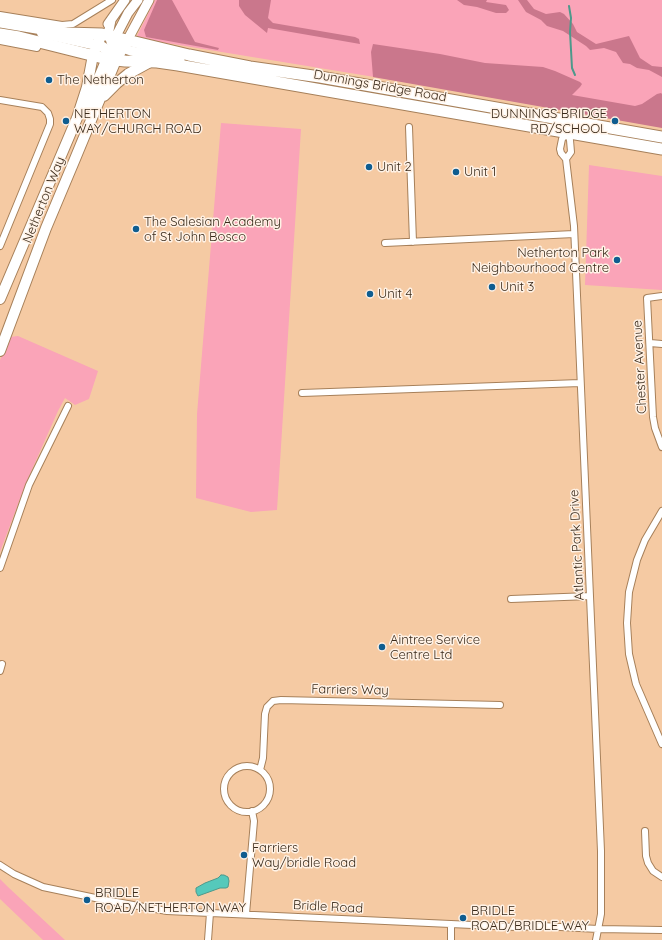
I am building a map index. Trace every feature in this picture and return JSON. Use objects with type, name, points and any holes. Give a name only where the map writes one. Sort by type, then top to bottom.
[{"type":"highway","points":[[0,22],[66,33],[110,48]]},
{"type":"highway","points":[[0,34],[40,42],[110,48]]},
{"type":"highway","name":"Dunnings Bridge Road","points":[[110,48],[150,62],[178,65],[568,127],[662,137]]},
{"type":"highway","name":"Dunnings Bridge Road","points":[[110,48],[189,55],[250,68],[320,77],[545,117],[568,127],[662,149]]},
{"type":"main road","name":"Netherton Way","points":[[0,350],[46,228],[100,101],[110,48]]},
{"type":"main road","name":"Netherton Way","points":[[0,299],[83,102],[110,48]]},
{"type":"main road","points":[[70,133],[85,112],[110,48]]},
{"type":"main road","points":[[100,101],[121,79],[130,72],[150,62]]},
{"type":"street","points":[[0,15],[62,25],[73,24],[112,0]]},
{"type":"street","points":[[110,48],[111,20],[126,0]]},
{"type":"street","points":[[110,48],[128,13],[138,0]]},
{"type":"street","points":[[110,48],[149,0]]},
{"type":"street","points":[[0,41],[37,48],[40,42]]},
{"type":"street","points":[[110,48],[193,63],[211,71]]},
{"type":"street","points":[[0,100],[39,107],[44,109],[50,118],[50,124],[0,246]]},
{"type":"street","points":[[409,127],[413,242]]},
{"type":"street","name":"Atlantic Park Drive","points":[[566,159],[571,152],[568,127]]},
{"type":"street","name":"Atlantic Park Drive","points":[[568,127],[562,139],[560,149],[561,153],[566,159],[574,234],[601,851],[601,914],[596,940]]},
{"type":"street","points":[[384,243],[574,234]]},
{"type":"street","name":"Chester Avenue","points":[[662,296],[648,298],[654,428],[662,447]]},
{"type":"street","points":[[650,343],[662,344]]},
{"type":"street","points":[[302,393],[580,383]]},
{"type":"street","points":[[0,568],[30,485],[68,406]]},
{"type":"street","points":[[661,740],[636,684],[629,654],[626,623],[634,571],[646,540],[659,520],[662,510]]},
{"type":"street","points":[[511,599],[590,596]]},
{"type":"street","name":"Farriers Way","points":[[260,770],[263,758],[265,714],[267,707],[273,701],[289,700],[500,705]]},
{"type":"street","points":[[245,766],[260,770],[266,777],[269,785],[268,798],[263,805],[252,812],[244,812],[232,807],[225,798],[224,787],[226,779],[231,772],[245,766]]},
{"type":"street","points":[[246,914],[254,821],[252,812]]},
{"type":"street","points":[[645,831],[646,856],[648,863],[654,871],[662,877]]},
{"type":"street","name":"Bridle Road","points":[[0,865],[23,879],[43,887],[167,911],[516,927],[542,926],[662,930]]},
{"type":"street","points":[[208,940],[210,913]]},
{"type":"street","points":[[451,924],[451,940]]},
{"type":"shaded area","points":[[155,0],[662,0],[662,124],[136,38]]},
{"type":"shaded area","points":[[157,0],[172,0],[195,42],[219,48],[218,50],[146,37],[144,30]]},
{"type":"shaded area","points":[[239,0],[271,0],[268,18],[273,23],[355,37],[359,39],[360,44],[268,28],[267,33],[245,15],[239,6]]},
{"type":"shaded area","points":[[457,0],[487,0],[486,2],[506,5],[509,10],[506,13],[496,13],[477,7],[464,5]]},
{"type":"shaded area","points":[[518,0],[527,0],[534,9],[546,14],[560,12],[564,14],[573,24],[577,32],[596,44],[629,36],[640,58],[652,66],[662,67],[662,77],[649,70],[623,63],[616,52],[604,48],[590,50],[563,31],[547,26],[541,20],[526,12]]},
{"type":"shaded area","points":[[373,44],[440,54],[485,63],[543,67],[580,82],[582,84],[572,95],[635,106],[642,104],[661,93],[662,128],[373,77],[371,52]]},
{"type":"shaded area","points":[[221,123],[301,129],[277,510],[251,512],[196,498],[197,414]]},
{"type":"shaded area","points":[[589,165],[662,176],[662,290],[585,285]]},
{"type":"shaded area","points":[[18,336],[98,371],[89,399],[75,405],[65,398],[26,483],[0,552],[0,360],[10,337]]},
{"type":"shaded area","points":[[0,879],[65,940],[43,940],[0,899]]},
{"type":"water","points":[[221,875],[228,877],[228,887],[220,888],[198,896],[196,888],[218,878]]},
{"type":"waterway","points":[[569,6],[571,18],[570,32],[572,68],[575,75]]},
{"type":"place","name":"The Netherton","points":[[49,80]]},
{"type":"place","name":"NETHERTON WAY/CHURCH ROAD","points":[[66,121]]},
{"type":"place","name":"DUNNINGS BRIDGE RD/SCHOOL","points":[[615,121]]},
{"type":"place","name":"Unit 2","points":[[369,167]]},
{"type":"place","name":"Unit 1","points":[[456,172]]},
{"type":"place","name":"The Salesian Academy of St John Bosco","points":[[136,229]]},
{"type":"place","name":"Netherton Park Neighbourhood Centre","points":[[617,260]]},
{"type":"place","name":"Unit 3","points":[[492,287]]},
{"type":"place","name":"Unit 4","points":[[370,294]]},
{"type":"place","name":"Aintree Service Centre Ltd","points":[[382,647]]},
{"type":"place","name":"Farriers Way/bridle Road","points":[[244,855]]},
{"type":"place","name":"BRIDLE ROAD/NETHERTON WAY","points":[[87,900]]},
{"type":"place","name":"BRIDLE ROAD/BRIDLE WAY","points":[[463,918]]}]
